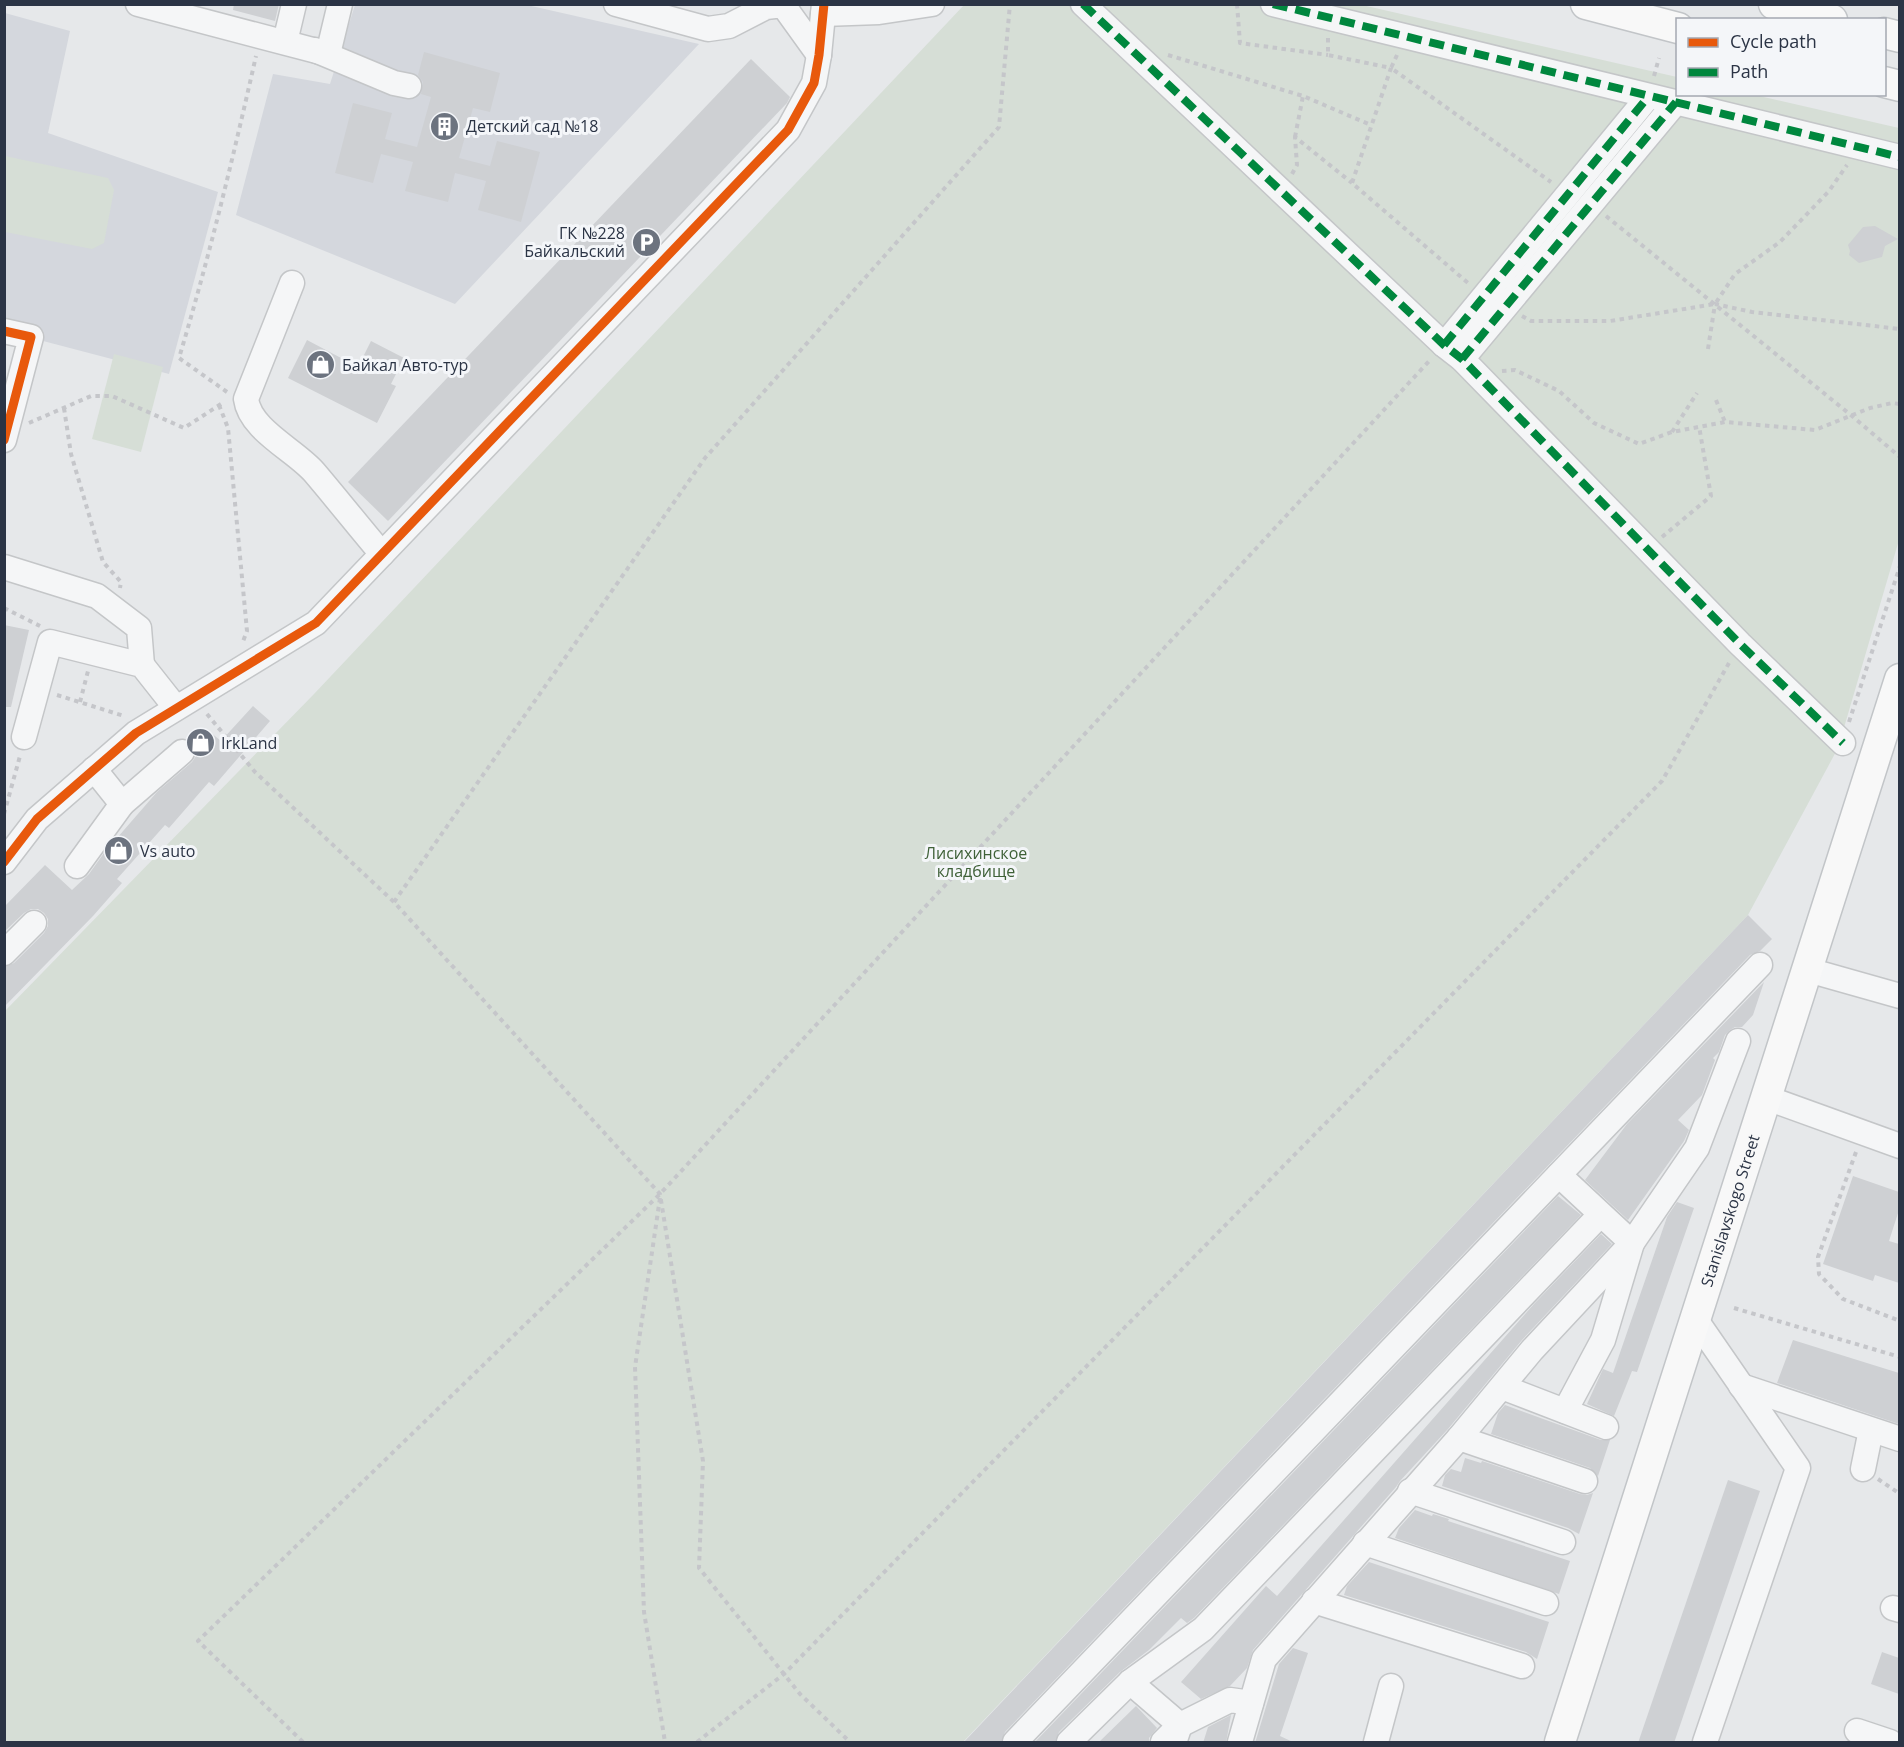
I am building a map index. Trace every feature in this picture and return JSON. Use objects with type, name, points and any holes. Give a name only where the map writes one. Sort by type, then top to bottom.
[{"type":"main road","points":[[1586,4],[1676,28]]},
{"type":"main road","points":[[1774,4],[1825,18]]},
{"type":"main road","name":"Stanislavskogo Street","points":[[1560,1743],[1892,708],[1899,679]]},
{"type":"street","points":[[138,4],[172,8],[328,54],[340,4]]},
{"type":"street","points":[[285,42],[294,4]]},
{"type":"street","points":[[616,4],[708,29],[729,26],[766,7],[783,5],[819,55]]},
{"type":"street","points":[[4,862],[37,819],[136,733],[316,623],[788,130],[814,83],[823,9],[879,12],[932,4]]},
{"type":"street","points":[[1083,4],[1461,359],[1740,644],[1843,743]]},
{"type":"street","points":[[1273,4],[1899,158]]},
{"type":"street","points":[[315,50],[394,83],[409,86]]},
{"type":"street","points":[[1461,359],[1484,297],[1648,97]]},
{"type":"street","points":[[1461,359],[1676,102]]},
{"type":"street","points":[[292,283],[246,399],[247,406],[262,427],[312,470],[382,554]]},
{"type":"street","points":[[4,331],[31,337],[5,436]]},
{"type":"street","points":[[4,567],[97,596],[139,628],[142,665]]},
{"type":"street","points":[[24,737],[50,642],[142,665],[185,703]]},
{"type":"street","points":[[1892,708],[1899,739]]},
{"type":"street","points":[[77,866],[122,804],[182,752]]},
{"type":"street","points":[[94,769],[122,804]]},
{"type":"street","points":[[4,953],[34,923]]},
{"type":"street","points":[[1015,1743],[1760,965]]},
{"type":"street","points":[[1808,970],[1899,996]]},
{"type":"street","points":[[1240,1743],[1264,1659],[1459,1438],[1532,1350],[1632,1243],[1697,1148],[1738,1041]]},
{"type":"street","points":[[1767,1098],[1899,1146]]},
{"type":"street","points":[[1559,1175],[1632,1243]]},
{"type":"street","points":[[1069,1743],[1130,1682],[1203,1629],[1600,1215]]},
{"type":"street","points":[[1565,1411],[1603,1340],[1632,1243]]},
{"type":"street","points":[[1695,1320],[1798,1468],[1705,1743]]},
{"type":"street","points":[[1741,1386],[1899,1439]]},
{"type":"street","points":[[1502,1387],[1606,1427]]},
{"type":"street","points":[[1863,1468],[1871,1430]]},
{"type":"street","points":[[1459,1438],[1586,1481]]},
{"type":"street","points":[[1410,1491],[1563,1542]]},
{"type":"street","points":[[1365,1543],[1546,1603]]},
{"type":"street","points":[[1314,1601],[1522,1666]]},
{"type":"street","points":[[1130,1682],[1172,1737],[1230,1700],[1251,1703]]},
{"type":"street","points":[[1376,1743],[1391,1686]]},
{"type":"street","points":[[1857,1731],[1890,1743]]},
{"type":"path","points":[[394,902],[705,458],[999,127],[1010,4]]},
{"type":"path","points":[[1237,4],[1240,43],[1328,55],[1391,68],[1568,194]]},
{"type":"path","points":[[1328,18],[1328,55]]},
{"type":"path","points":[[247,406],[179,358],[224,196],[261,36]]},
{"type":"path","points":[[1352,183],[1391,68],[1405,37]]},
{"type":"path","points":[[1166,54],[1303,96],[1371,125]]},
{"type":"path","points":[[1283,193],[1297,165],[1295,137],[1303,96]]},
{"type":"path","points":[[1295,137],[1484,297]]},
{"type":"path","points":[[1708,349],[1715,304],[1735,274],[1780,242],[1829,191],[1860,148]]},
{"type":"path","points":[[1591,204],[1852,416],[1899,457]]},
{"type":"path","points":[[1505,308],[1531,321],[1610,321],[1715,304],[1752,312],[1899,329]]},
{"type":"path","points":[[303,1743],[198,1641],[660,1194],[1461,359],[1515,370],[1559,392],[1594,423],[1639,444],[1672,432],[1725,422],[1815,430],[1892,403],[1899,404]]},
{"type":"path","points":[[1672,432],[1697,393]]},
{"type":"path","points":[[5,436],[91,396],[112,396],[184,428],[219,405],[228,428],[247,631],[230,675]]},
{"type":"path","points":[[1716,400],[1725,422]]},
{"type":"path","points":[[64,408],[71,454],[103,562],[121,582],[115,610]]},
{"type":"path","points":[[1647,549],[1711,496],[1699,426]]},
{"type":"path","points":[[1843,743],[1899,566]]},
{"type":"path","points":[[4,608],[41,626],[50,642]]},
{"type":"path","points":[[697,1743],[784,1674],[1662,781],[1740,644]]},
{"type":"path","points":[[80,702],[93,653]]},
{"type":"path","points":[[38,689],[129,718]]},
{"type":"path","points":[[185,703],[394,902],[660,1194],[703,1461],[699,1568],[800,1694],[850,1743]]},
{"type":"path","points":[[4,814],[24,737]]},
{"type":"path","points":[[1863,1132],[1818,1257],[1819,1274],[1843,1299],[1899,1321]]},
{"type":"path","points":[[660,1194],[635,1367],[644,1612],[665,1743]]},
{"type":"path","points":[[1734,1308],[1899,1357]]},
{"type":"shaded area","points":[[355,5],[527,5],[699,44],[455,304],[236,215],[273,74],[330,84]]},
{"type":"shaded area","points":[[5,13],[70,31],[48,133],[218,192],[169,374],[5,331]]},
{"type":"green space","name":"Лисихинское кладбище","points":[[964,5],[1362,5],[1676,77],[1676,96],[1759,96],[1899,128],[1899,540],[1838,748],[1748,915],[963,1742],[5,1742],[4,1012],[314,694]]},
{"type":"green space","points":[[5,156],[108,178],[114,190],[104,243],[92,249],[5,232]]},
{"type":"green space","points":[[114,354],[163,367],[141,452],[92,439]]},
{"type":"building","points":[[234,4],[279,4],[275,21],[233,10]]},
{"type":"building","name":"Детский сад №18","points":[[424,52],[500,73],[490,112],[473,108],[459,158],[490,166],[497,141],[540,152],[521,222],[478,210],[486,181],[455,173],[448,202],[405,191],[413,162],[381,154],[373,183],[335,173],[353,103],[392,113],[385,139],[417,147],[431,97],[421,94],[423,82],[418,75]]},
{"type":"building","points":[[751,59],[790,97],[787,103],[388,521],[348,482]]},
{"type":"building","points":[[1875,226],[1898,239],[1885,246],[1882,257],[1859,263],[1849,255],[1848,245],[1863,227]]},
{"type":"building","points":[[307,340],[358,367],[371,341],[404,358],[391,384],[396,386],[377,423],[288,378]]},
{"type":"building","points":[[4,625],[29,630],[11,707],[4,707]]},
{"type":"building","points":[[253,706],[270,721],[214,786],[209,782],[169,828],[165,825],[117,879],[122,883],[93,916],[4,1007],[4,967],[14,963],[44,933],[48,926],[48,919],[38,909],[31,909],[4,932],[4,907],[45,865],[72,890],[89,874],[104,853],[157,792],[192,762],[196,756],[196,748],[210,732],[221,741]]},
{"type":"building","points":[[1748,915],[1772,939],[1760,951],[1750,955],[1005,1732],[1001,1743],[963,1743]]},
{"type":"building","points":[[1764,982],[1753,1015],[1742,1027],[1735,1027],[1725,1035],[1719,1052],[1713,1058],[1715,1060],[1702,1095],[1678,1120],[1689,1130],[1684,1141],[1628,1220],[1585,1180],[1627,1124]]},
{"type":"building","points":[[1853,1176],[1899,1192],[1899,1210],[1889,1241],[1899,1244],[1899,1283],[1875,1275],[1873,1281],[1823,1264]]},
{"type":"building","points":[[1558,1196],[1581,1215],[1194,1618],[1187,1623],[1181,1618],[1149,1650],[1120,1672],[1059,1732],[1055,1743],[1034,1743]]},
{"type":"building","points":[[1677,1202],[1694,1208],[1637,1372],[1632,1371],[1614,1416],[1587,1404],[1603,1369],[1613,1373],[1667,1217]]},
{"type":"building","points":[[1601,1234],[1612,1244],[1522,1340],[1448,1429],[1253,1650],[1247,1668],[1230,1686],[1201,1699],[1181,1682],[1266,1586],[1277,1596],[1534,1304]]},
{"type":"building","points":[[1793,1340],[1899,1373],[1899,1424],[1777,1383]]},
{"type":"building","points":[[1505,1405],[1601,1440],[1610,1440],[1598,1476],[1590,1468],[1491,1434],[1498,1413]]},
{"type":"building","points":[[1465,1458],[1481,1463],[1482,1461],[1580,1494],[1593,1493],[1579,1534],[1568,1528],[1442,1486],[1445,1475],[1451,1469],[1461,1472]]},
{"type":"building","points":[[1728,1480],[1760,1491],[1674,1743],[1638,1743]]},
{"type":"building","points":[[1415,1510],[1449,1519],[1448,1521],[1570,1561],[1559,1594],[1395,1538],[1399,1528]]},
{"type":"building","points":[[1369,1562],[1549,1622],[1537,1659],[1526,1652],[1344,1595],[1347,1586]]},
{"type":"building","points":[[1293,1648],[1308,1653],[1280,1736],[1295,1743],[1255,1743],[1279,1664]]},
{"type":"building","points":[[1882,1652],[1899,1658],[1899,1694],[1871,1684]]},
{"type":"building","points":[[1136,1706],[1157,1728],[1149,1738],[1149,1743],[1098,1743]]},
{"type":"building","points":[[1231,1715],[1226,1743],[1203,1743],[1208,1727]]},
{"type":"marked path","points":[[1083,4],[1444,345],[1462,359],[1740,644],[1843,743]]},
{"type":"marked path","points":[[1273,4],[1900,157]]},
{"type":"marked path","points":[[1444,345],[1648,97]]},
{"type":"marked path","points":[[1462,359],[1676,102]]},
{"type":"cycle path","points":[[4,862],[37,819],[136,733],[316,623],[788,130],[814,83],[824,4]]},
{"type":"cycle path","points":[[4,331],[31,337],[4,440]]},
{"type":"place","name":"Детский сад №18","points":[[445,126]]},
{"type":"place","name":"ГК №228 Байкальский","points":[[646,242]]},
{"type":"place","name":"Байкал Авто-тур","points":[[321,365]]},
{"type":"place","name":"IrkLand","points":[[200,743]]},
{"type":"place","name":"Vs auto","points":[[119,851]]}]
